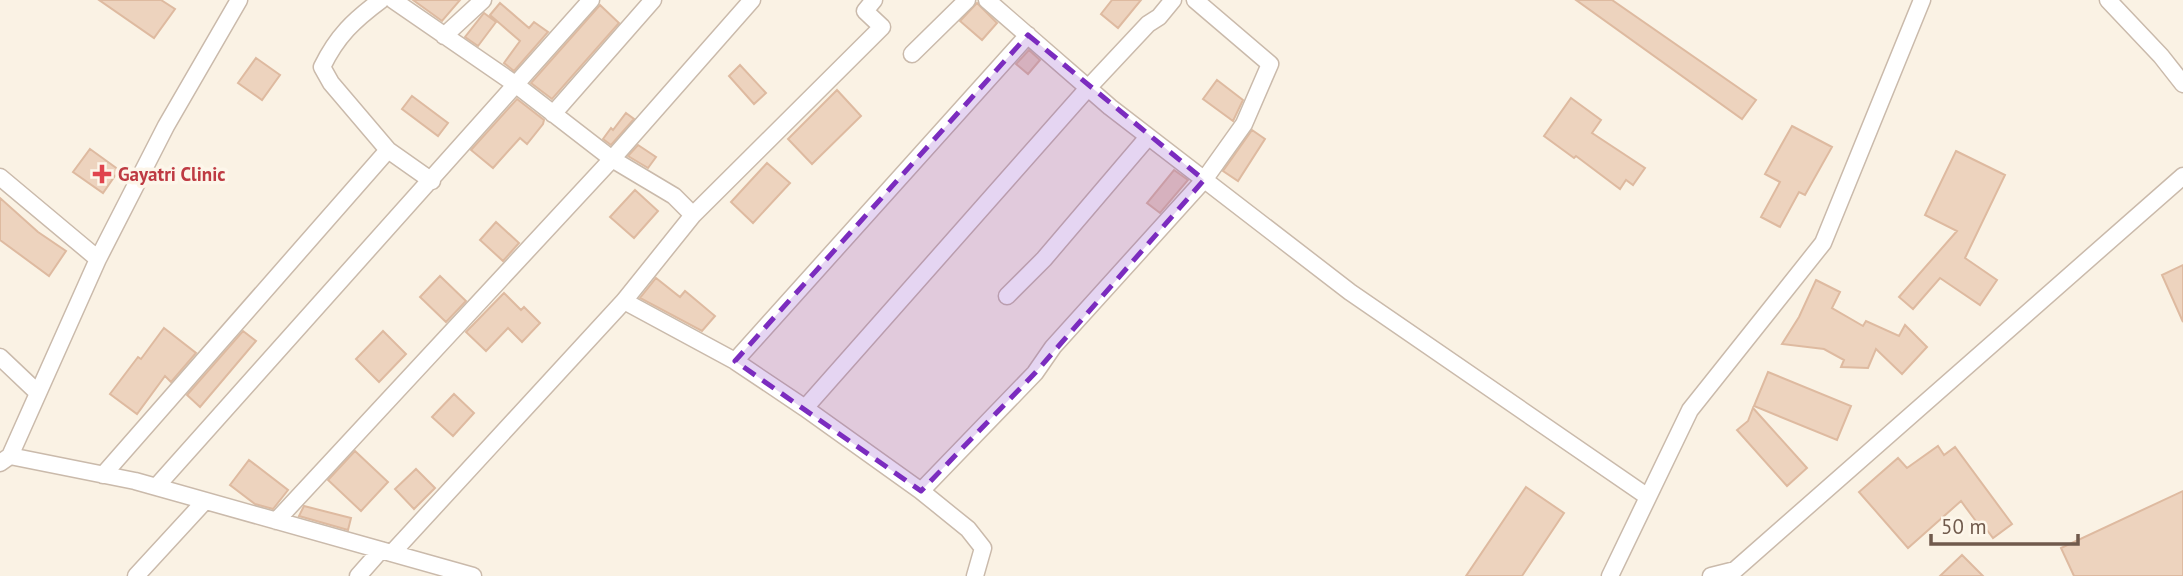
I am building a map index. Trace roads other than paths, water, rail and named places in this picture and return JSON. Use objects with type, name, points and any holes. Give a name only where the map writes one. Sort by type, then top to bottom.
[{"type":"street","points":[[239,0],[166,126],[98,259],[5,460],[103,475],[156,487],[473,576]]},
{"type":"street","points":[[381,0],[355,20],[332,45],[322,67],[331,83],[388,150],[432,181]]},
{"type":"street","points":[[393,0],[515,84],[612,159],[674,196],[693,215]]},
{"type":"street","points":[[444,36],[483,0]]},
{"type":"street","points":[[156,487],[591,0]]},
{"type":"street","points":[[553,114],[653,0]]},
{"type":"street","points":[[276,521],[612,159],[752,0]]},
{"type":"street","points":[[358,576],[386,552],[624,301],[693,215],[882,27],[865,10],[874,0]]},
{"type":"street","points":[[912,54],[967,0]]},
{"type":"street","points":[[987,0],[1148,137],[1350,292],[1648,497]]},
{"type":"street","points":[[805,408],[1088,88],[1148,24],[1159,18],[1173,0]]},
{"type":"street","points":[[921,491],[1035,373],[1053,347],[1205,180],[1244,124],[1270,64],[1195,0]]},
{"type":"street","points":[[1610,576],[1690,410],[1823,243],[1922,0]]},
{"type":"street","points":[[2108,0],[2161,56],[2183,84]]},
{"type":"street","points":[[735,361],[1028,35]]},
{"type":"street","points":[[1007,296],[1044,259],[1148,137]]},
{"type":"street","points":[[103,475],[388,150]]},
{"type":"street","points":[[1711,576],[1735,570],[2183,176]]},
{"type":"street","points":[[0,177],[98,259]]},
{"type":"street","points":[[624,301],[735,361],[921,491],[968,529],[984,548],[975,576]]},
{"type":"street","points":[[0,358],[37,393]]},
{"type":"street","points":[[136,576],[205,501]]},
{"type":"place","name":"Gayatri Clinic","points":[[102,174]]}]
